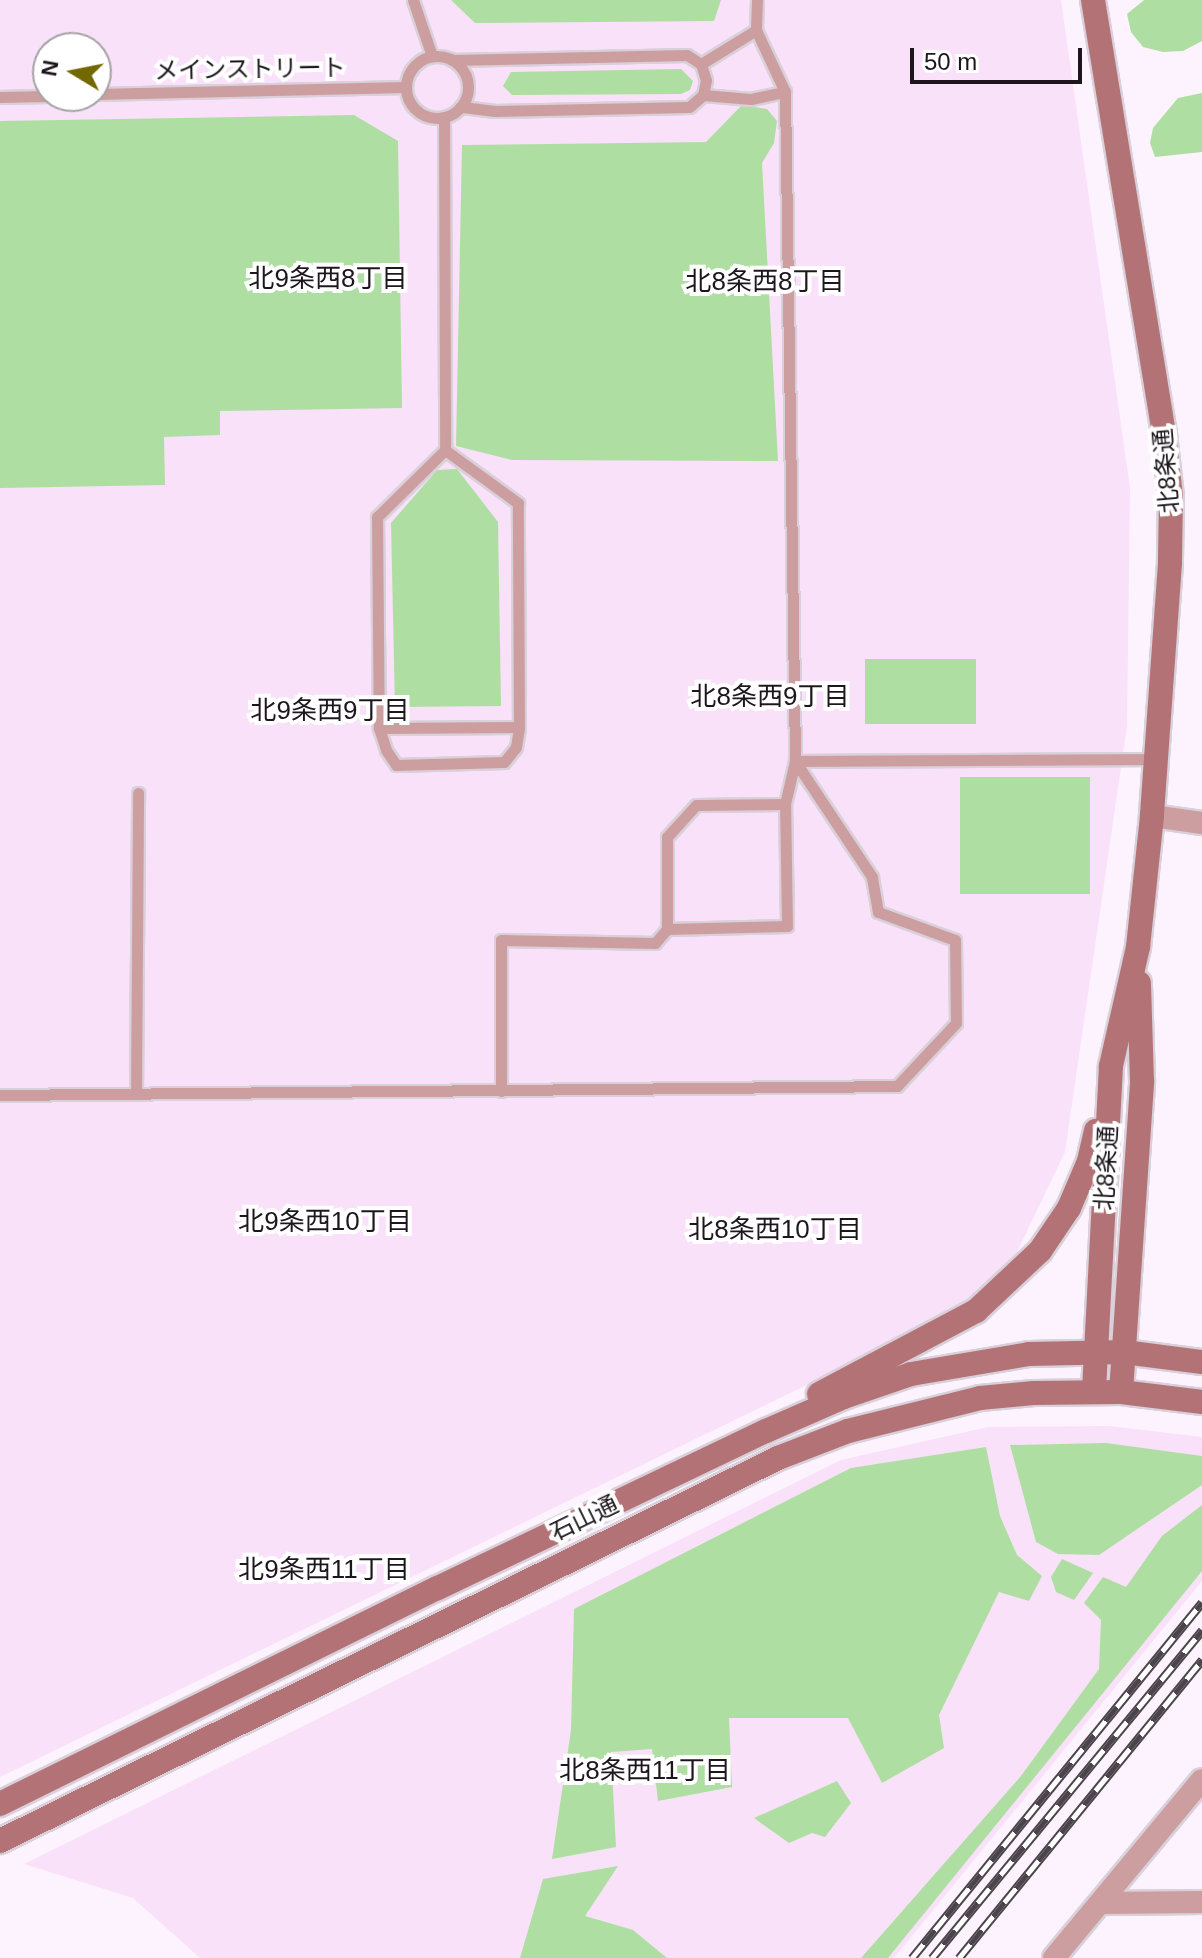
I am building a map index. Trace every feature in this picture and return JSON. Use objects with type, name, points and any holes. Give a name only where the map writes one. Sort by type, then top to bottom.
[{"type":"main road","name":"北8条通","points":[[1093,0],[1171,496],[1170,563],[1152,816],[1138,947],[1111,1066],[1094,1391]]},
{"type":"main road","name":"北8条通","points":[[1121,1392],[1142,1081],[1138,947]]},
{"type":"main road","points":[[766,1431],[828,1388],[976,1311],[1040,1251],[1069,1208],[1089,1161],[1111,1066]]},
{"type":"main road","name":"石山通","points":[[0,1804],[766,1431],[844,1397],[911,1374],[1029,1354],[1124,1352],[1202,1362]]},
{"type":"main road","name":"石山通","points":[[0,1841],[778,1458],[848,1431],[980,1398],[1094,1391],[1202,1402]]},
{"type":"street","points":[[1152,816],[1202,823]]},
{"type":"street","points":[[1054,1958],[1103,1903],[1108,1890],[1202,1780]]},
{"type":"street","points":[[1103,1903],[1202,1902]]},
{"type":"lane","points":[[413,0],[432,56]]},
{"type":"lane","points":[[667,929],[787,926],[785,804],[795,761],[785,92],[756,30],[757,0]]},
{"type":"lane","points":[[701,64],[756,30]]},
{"type":"lane","points":[[687,55],[701,64],[706,80],[703,95],[689,107],[495,111],[460,107],[444,117],[426,116],[407,96],[406,87],[416,63],[432,56],[452,60],[687,55]]},
{"type":"lane","points":[[452,60],[468,81],[460,107]]},
{"type":"lane","name":"メインストリート","points":[[112,94],[406,87]]},
{"type":"lane","points":[[703,95],[751,99],[785,92]]},
{"type":"lane","points":[[0,97],[32,96]]},
{"type":"lane","points":[[444,117],[445,450],[377,517],[379,728],[386,750],[396,765],[504,762],[516,747],[519,727],[518,503],[445,450]]},
{"type":"lane","points":[[379,728],[519,727]]},
{"type":"lane","points":[[795,761],[1156,759]]},
{"type":"lane","points":[[0,1095],[897,1086],[956,1023],[955,940],[878,912],[872,877],[795,761]]},
{"type":"lane","points":[[136,1094],[138,793]]},
{"type":"lane","points":[[501,1091],[501,940],[655,943],[667,929],[667,837],[696,805],[785,804]]},
{"type":"shaded area","points":[[0,0],[1061,0],[1130,488],[1127,726],[1065,1152],[1017,1252],[957,1312],[0,1777]]},
{"type":"shaded area","points":[[1109,1426],[1202,1437],[1202,1581],[894,1958],[200,1958],[133,1898],[24,1864],[841,1460],[988,1427]]},
{"type":"green space","points":[[451,0],[721,0],[714,21],[475,23]]},
{"type":"green space","points":[[1144,0],[1202,0],[1202,41],[1183,51],[1163,52],[1143,47],[1131,32],[1127,14]]},
{"type":"green space","points":[[681,69],[693,81],[690,90],[681,94],[512,95],[503,86],[511,72]]},
{"type":"green space","points":[[1202,93],[1202,152],[1155,157],[1150,143],[1153,128],[1178,98]]},
{"type":"green space","points":[[742,105],[767,109],[777,121],[774,143],[762,163],[778,461],[512,460],[456,446],[462,145],[706,142]]},
{"type":"green space","points":[[354,115],[398,141],[402,408],[220,411],[220,435],[164,437],[165,485],[0,488],[0,121]]},
{"type":"green space","points":[[457,469],[498,522],[501,706],[395,707],[391,523],[437,470]]},
{"type":"green space","points":[[865,659],[976,659],[976,724],[865,724]]},
{"type":"green space","points":[[960,777],[1090,777],[1090,894],[960,894]]},
{"type":"green space","points":[[1106,1443],[1202,1456],[1202,1485],[1099,1555],[1058,1554],[1036,1542],[1010,1445]]},
{"type":"green space","points":[[986,1447],[1000,1516],[1017,1555],[1042,1576],[1029,1601],[999,1592],[939,1715],[944,1748],[882,1783],[848,1718],[729,1718],[732,1787],[658,1801],[652,1749],[611,1752],[616,1847],[552,1859],[571,1730],[574,1609],[851,1468]]},
{"type":"green space","points":[[1202,1505],[1202,1571],[888,1958],[861,1958],[1021,1776],[1099,1669],[1101,1620],[1084,1603],[1103,1577],[1126,1587],[1162,1536]]},
{"type":"green space","points":[[1062,1559],[1093,1573],[1074,1600],[1056,1592],[1051,1577]]},
{"type":"green space","points":[[837,1781],[851,1803],[825,1837],[812,1833],[789,1843],[754,1818]]},
{"type":"green space","points":[[618,1866],[585,1916],[633,1930],[667,1958],[520,1958],[543,1879]]},
{"type":"railway","points":[[912,1958],[1202,1602]]},
{"type":"railway","points":[[932,1958],[1202,1630]]},
{"type":"railway","points":[[959,1958],[1202,1660]]},
{"type":"district","name":"北9条西8丁目","points":[[328,279]]},
{"type":"district","name":"北8条西8丁目","points":[[765,282]]},
{"type":"district","name":"北8条西9丁目","points":[[770,697]]},
{"type":"district","name":"北9条西9丁目","points":[[330,711]]},
{"type":"district","name":"北9条西10丁目","points":[[325,1222]]},
{"type":"district","name":"北8条西10丁目","points":[[775,1230]]},
{"type":"district","name":"北9条西11丁目","points":[[324,1570]]},
{"type":"district","name":"北8条西11丁目","points":[[645,1771]]}]
